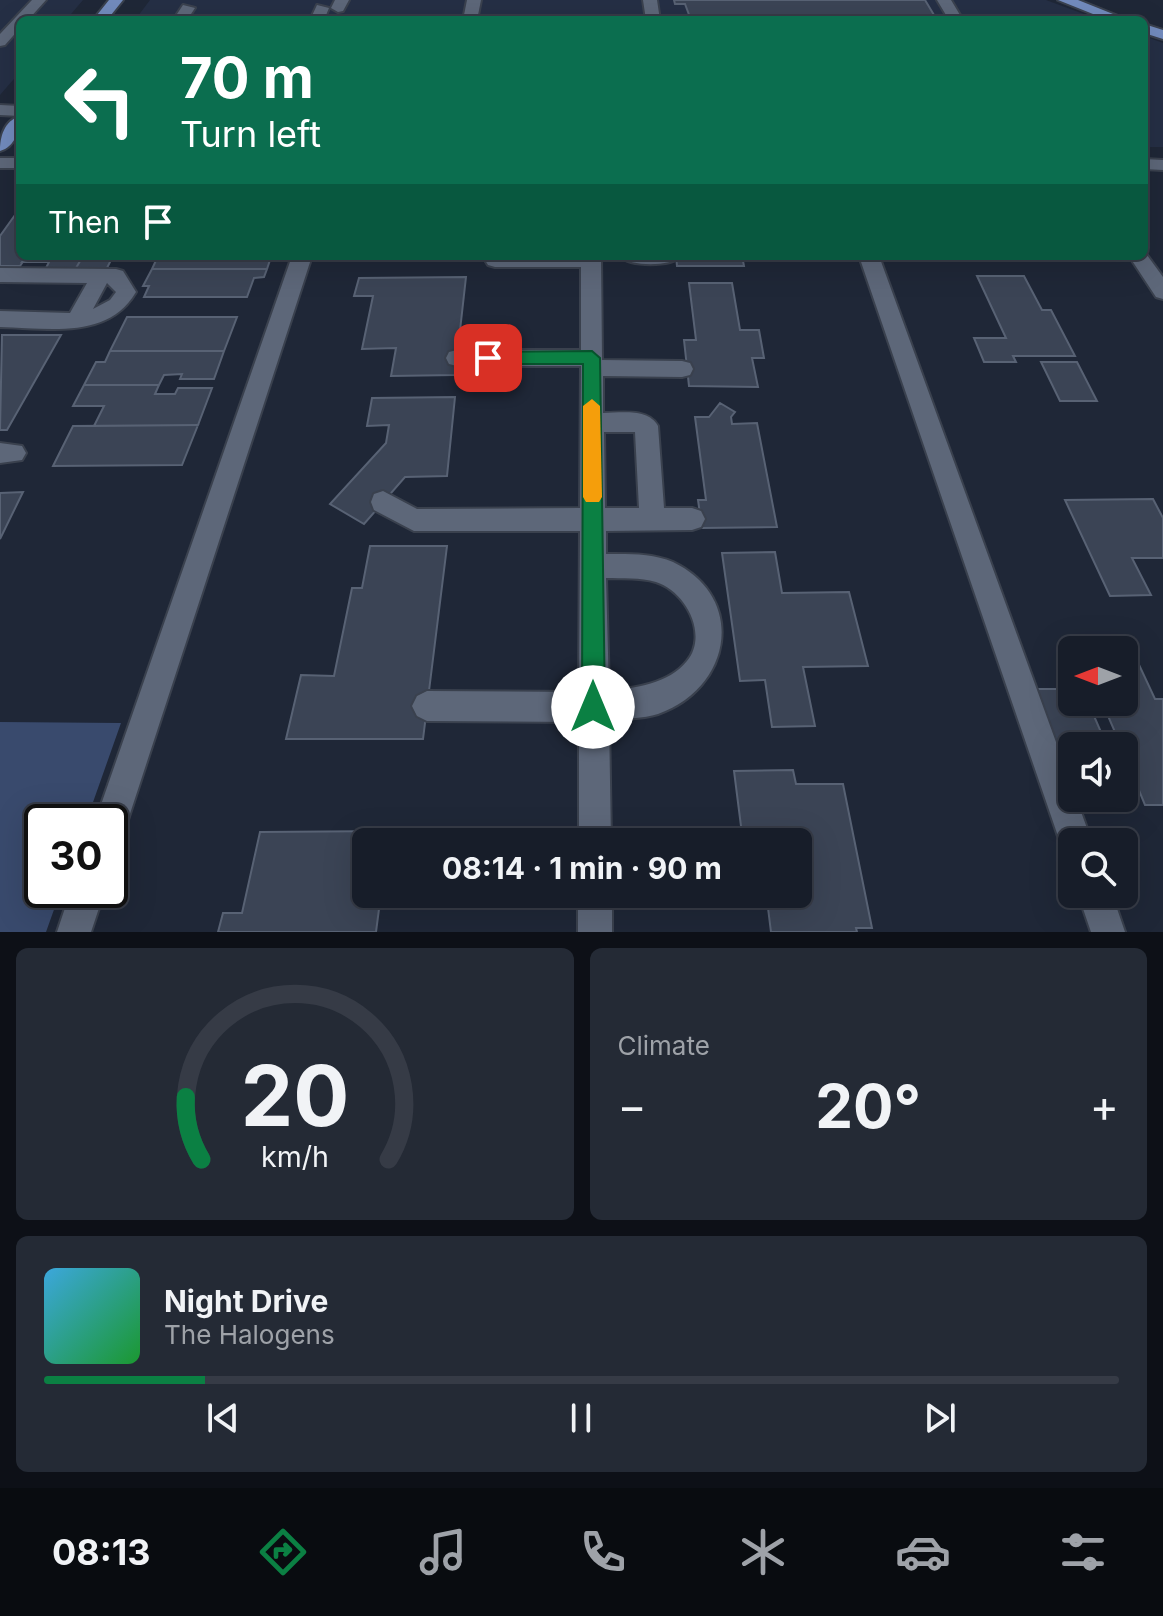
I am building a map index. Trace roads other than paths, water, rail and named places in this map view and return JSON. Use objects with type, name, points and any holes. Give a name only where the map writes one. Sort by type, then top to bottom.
[{"type":"main road","points":[[103,16],[116,0]]},
{"type":"main road","points":[[1065,0],[1110,16]]},
{"type":"main road","points":[[0,146],[16,126]]},
{"type":"street","points":[[24,16],[39,0]]},
{"type":"street","points":[[0,42],[16,24]]},
{"type":"street","points":[[117,804],[301,260]]},
{"type":"street","points":[[591,260],[595,828]]},
{"type":"street","points":[[870,260],[1071,828]]},
{"type":"street","points":[[1142,260],[1163,292]]},
{"type":"street","points":[[0,275],[116,276],[126,292],[122,303],[101,317],[0,319]]},
{"type":"street","points":[[77,319],[101,276]]},
{"type":"street","points":[[457,358],[682,369]]},
{"type":"street","points":[[592,422],[641,423],[646,426],[652,519]]},
{"type":"street","points":[[383,502],[414,520],[692,519]]},
{"type":"street","points":[[427,706],[593,707],[655,700],[697,672],[709,643],[706,613],[694,593],[666,572],[644,567],[593,566]]},
{"type":"street","points":[[74,932],[82,908]]},
{"type":"street","points":[[595,908],[595,932]]},
{"type":"street","points":[[1100,908],[1108,932]]}]
